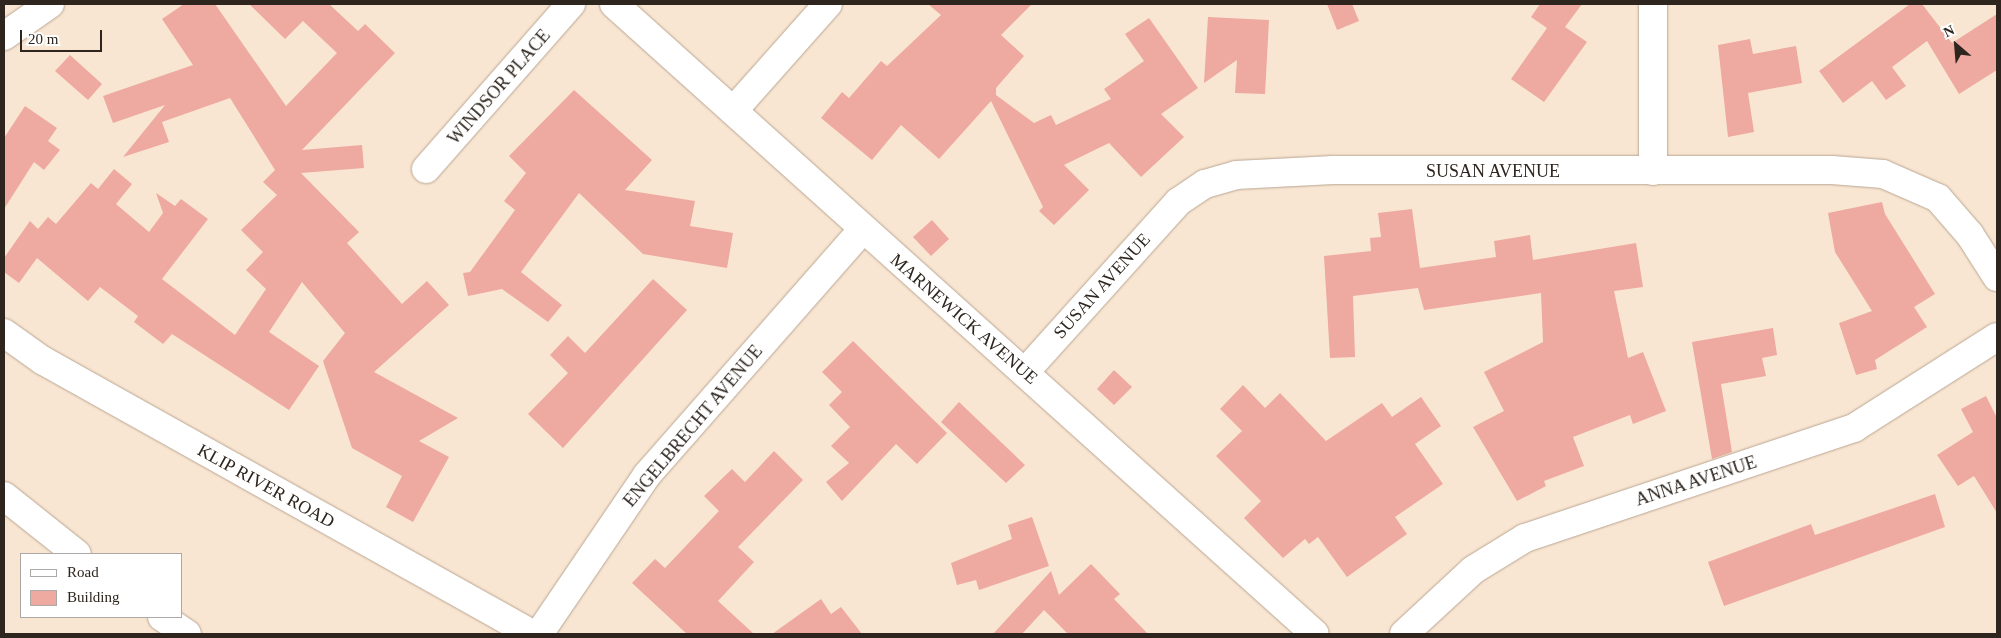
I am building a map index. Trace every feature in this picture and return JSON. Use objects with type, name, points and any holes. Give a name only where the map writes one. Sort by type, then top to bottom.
[{"type":"street","points":[[4,36],[50,4]]},
{"type":"street","name":"WINDSOR PLACE","points":[[426,169],[571,4]]},
{"type":"street","name":"MARNEWICK AVENUE","points":[[614,4],[862,230],[1024,372],[1315,634]]},
{"type":"street","points":[[733,111],[828,4]]},
{"type":"street","points":[[1653,4],[1653,171]]},
{"type":"street","name":"SUSAN AVENUE","points":[[1024,372],[1178,202],[1220,179],[1333,170],[1842,170],[1901,179],[1938,198],[1953,213],[1997,277]]},
{"type":"street","name":"ENGELBRECHT AVENUE","points":[[539,634],[647,475],[862,230]]},
{"type":"street","name":"KLIP RIVER ROAD","points":[[4,333],[42,360],[532,634]]},
{"type":"street","name":"ANNA AVENUE","points":[[1404,634],[1472,570],[1517,542],[1854,428],[1997,337]]},
{"type":"street","points":[[4,496],[76,553]]},
{"type":"street","points":[[163,618],[187,634]]},
{"type":"building","points":[[184,4],[215,4],[286,106],[337,53],[303,21],[285,39],[249,4],[329,4],[358,31],[365,24],[395,53],[302,150],[362,145],[364,168],[301,173],[359,232],[347,243],[402,304],[427,281],[449,305],[374,372],[458,418],[419,441],[449,457],[413,522],[386,507],[402,476],[352,448],[323,361],[345,333],[302,282],[269,332],[319,366],[289,410],[172,334],[163,344],[134,322],[138,316],[100,287],[88,301],[37,258],[19,283],[4,272],[4,258],[30,221],[38,229],[48,217],[56,224],[91,183],[98,189],[114,169],[132,184],[116,204],[149,232],[163,213],[156,193],[175,206],[181,199],[208,219],[162,279],[235,335],[266,289],[246,270],[263,252],[241,230],[277,195],[263,182],[275,170],[230,98],[162,122],[169,142],[123,157],[165,105],[113,123],[103,96],[193,65],[162,19]]},
{"type":"building","points":[[928,4],[1032,4],[1001,35],[1024,56],[996,88],[996,95],[1034,123],[1051,115],[1056,125],[1111,99],[1104,89],[1144,61],[1125,34],[1149,18],[1198,88],[1161,114],[1184,137],[1141,177],[1109,143],[1064,165],[1089,190],[1054,225],[1039,211],[1043,207],[991,101],[939,159],[901,125],[872,160],[821,118],[842,92],[849,98],[881,61],[887,66],[941,15]]},
{"type":"building","points":[[1327,4],[1352,4],[1359,21],[1337,30]]},
{"type":"building","points":[[1540,4],[1582,4],[1565,27],[1587,42],[1544,102],[1511,79],[1547,28],[1531,17]]},
{"type":"building","points":[[1910,4],[1922,4],[1952,43],[1997,14],[1997,70],[1959,94],[1927,41],[1892,67],[1906,86],[1886,100],[1872,81],[1843,103],[1819,71]]},
{"type":"building","points":[[1208,17],[1269,20],[1265,94],[1235,93],[1237,60],[1204,83]]},
{"type":"building","points":[[1750,39],[1753,54],[1796,46],[1802,83],[1748,93],[1754,132],[1728,137],[1718,45]]},
{"type":"building","points":[[70,55],[102,84],[88,100],[55,71]]},
{"type":"building","points":[[574,90],[652,160],[625,190],[695,201],[690,226],[733,233],[727,268],[643,254],[579,193],[521,272],[562,305],[548,322],[502,289],[468,296],[463,273],[470,272],[515,210],[504,201],[526,173],[509,156]]},
{"type":"building","points":[[25,106],[57,128],[48,141],[60,150],[44,170],[34,162],[4,209],[4,138]]},
{"type":"building","points":[[1882,202],[1885,214],[1935,294],[1914,307],[1927,327],[1875,360],[1877,369],[1856,375],[1839,323],[1872,311],[1835,252],[1828,213]]},
{"type":"building","points":[[1412,209],[1420,268],[1496,257],[1494,241],[1530,235],[1533,260],[1636,243],[1643,287],[1614,291],[1628,358],[1643,352],[1666,411],[1633,424],[1630,415],[1573,437],[1584,466],[1544,481],[1546,486],[1517,501],[1473,427],[1504,411],[1484,372],[1543,342],[1541,293],[1424,310],[1418,288],[1353,296],[1355,357],[1330,358],[1324,256],[1371,251],[1370,238],[1381,237],[1378,213]]},
{"type":"building","points":[[932,220],[949,239],[931,256],[913,237]]},
{"type":"building","points":[[653,279],[687,310],[563,448],[528,414],[568,373],[550,355],[568,336],[585,353]]},
{"type":"building","points":[[1773,328],[1777,355],[1762,358],[1766,376],[1721,384],[1732,452],[1712,459],[1692,342]]},
{"type":"building","points":[[853,341],[947,433],[917,464],[896,444],[842,501],[826,482],[849,463],[831,446],[850,427],[829,405],[842,392],[822,372]]},
{"type":"building","points":[[1114,370],[1132,387],[1114,405],[1097,389]]},
{"type":"building","points":[[1243,385],[1265,408],[1280,393],[1326,441],[1382,403],[1392,417],[1421,397],[1441,426],[1415,444],[1443,484],[1395,517],[1407,534],[1347,577],[1318,537],[1309,544],[1305,539],[1283,558],[1244,518],[1261,501],[1216,456],[1242,431],[1220,409]]},
{"type":"building","points":[[1986,396],[1997,418],[1997,513],[1974,476],[1958,486],[1937,455],[1973,432],[1961,409]]},
{"type":"building","points":[[959,402],[1025,465],[1006,483],[941,422]]},
{"type":"building","points":[[774,451],[803,480],[738,547],[754,562],[718,601],[754,634],[687,634],[632,583],[655,559],[665,568],[719,511],[704,496],[732,469],[745,482]]},
{"type":"building","points":[[1935,494],[1945,527],[1724,606],[1708,562],[1811,524],[1815,535]]},
{"type":"building","points":[[1032,517],[1049,566],[979,590],[976,580],[957,585],[951,563],[1012,539],[1008,525]]},
{"type":"building","points":[[1091,564],[1120,594],[1114,599],[1148,634],[1068,634],[1044,610],[1022,634],[993,634],[1051,571],[1059,595]]},
{"type":"building","points":[[821,599],[831,614],[841,607],[862,634],[772,634]]}]
